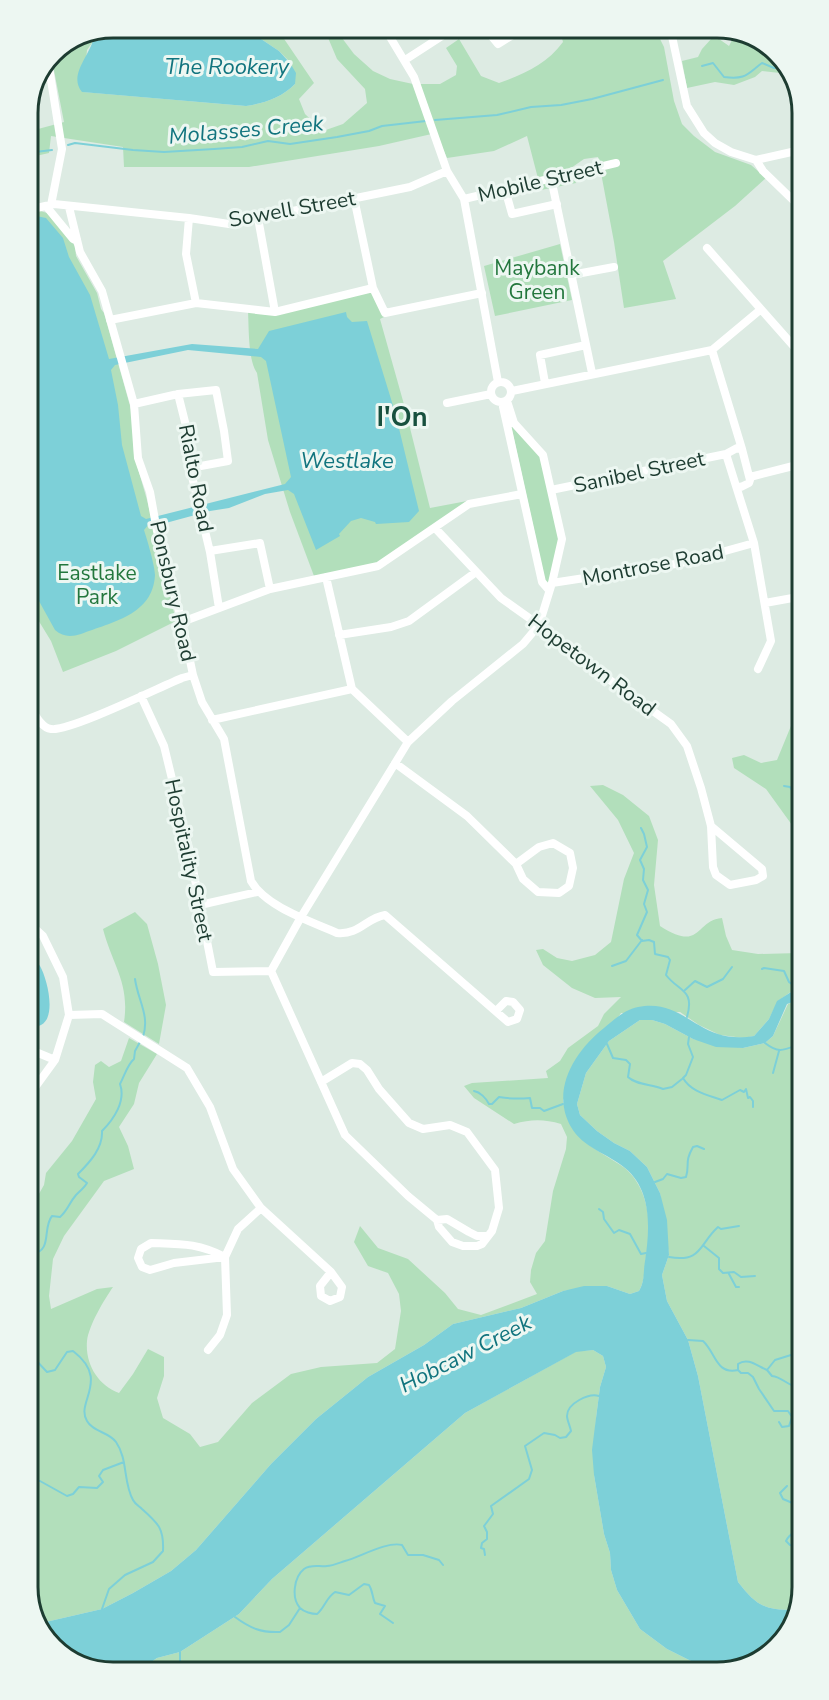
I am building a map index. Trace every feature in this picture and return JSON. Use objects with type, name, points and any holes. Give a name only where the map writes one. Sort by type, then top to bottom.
[{"type":"street","points":[[391,37],[414,77],[447,171],[464,199],[498,382]]},
{"type":"street","points":[[405,60],[440,38]]},
{"type":"street","points":[[493,38],[498,44],[508,38]]},
{"type":"street","points":[[673,38],[690,113],[704,133],[715,143],[731,152],[756,160],[792,152]]},
{"type":"street","points":[[48,205],[62,149],[50,72]]},
{"type":"street","points":[[756,160],[763,171],[792,199]]},
{"type":"street","name":"Mobile Street","points":[[464,199],[616,163]]},
{"type":"street","name":"Sowell Street","points":[[38,208],[48,205],[229,224],[410,187],[447,171]]},
{"type":"street","points":[[551,178],[592,373]]},
{"type":"street","points":[[506,189],[512,214],[557,204]]},
{"type":"street","points":[[354,198],[373,288],[385,313],[482,293]]},
{"type":"street","name":"Ponsbury Road","points":[[48,205],[69,234],[77,240]]},
{"type":"street","name":"Ponsbury Road","points":[[69,207],[82,257],[102,291],[134,404],[138,458],[150,492],[193,675],[202,702],[224,739],[251,881],[257,892]]},
{"type":"street","points":[[189,218],[186,254],[196,303]]},
{"type":"street","points":[[258,218],[275,312]]},
{"type":"street","points":[[707,248],[792,345]]},
{"type":"street","points":[[571,275],[614,267]]},
{"type":"street","points":[[110,320],[196,303],[275,312],[373,288]]},
{"type":"street","points":[[512,391],[712,350],[760,310]]},
{"type":"street","points":[[545,383],[540,355],[586,345]]},
{"type":"street","points":[[712,350],[750,477],[746,486],[736,486]]},
{"type":"street","points":[[498,382],[506,382],[512,391],[510,398],[504,401],[496,401],[491,394],[492,386],[498,382]]},
{"type":"street","points":[[178,394],[216,390],[224,431],[228,461],[190,468]]},
{"type":"street","name":"Rialto Road","points":[[134,404],[178,394],[188,434],[190,468],[210,551],[219,608]]},
{"type":"street","points":[[447,404],[491,394]]},
{"type":"street","points":[[321,1082],[352,1063],[360,1064],[409,1124],[423,1129],[450,1125],[467,1132],[495,1170],[499,1208],[492,1231],[482,1244],[457,1245],[446,1236],[437,1220],[408,1196],[345,1135],[321,1082],[271,971],[301,916],[408,742],[452,701],[523,644],[539,625],[562,539],[543,455],[514,423],[504,401]]},
{"type":"street","points":[[504,401],[542,582],[550,586]]},
{"type":"street","name":"Sanibel Street","points":[[551,490],[726,454],[734,448],[742,450]]},
{"type":"street","points":[[726,454],[754,543],[771,641],[758,669]]},
{"type":"street","points":[[750,477],[792,466]]},
{"type":"street","points":[[182,622],[270,589],[378,566],[473,502],[522,494]]},
{"type":"street","name":"Hopetown Road","points":[[435,528],[501,598],[539,625],[568,650],[671,724],[687,746],[711,826],[713,867],[716,875],[730,885],[756,880],[763,876],[762,869],[711,826]]},
{"type":"street","points":[[210,551],[260,543],[270,589]]},
{"type":"street","name":"Montrose Road","points":[[550,586],[682,564],[754,543]]},
{"type":"street","points":[[339,635],[391,627],[409,621],[476,572]]},
{"type":"street","points":[[326,577],[352,689],[408,742]]},
{"type":"street","points":[[765,603],[792,598]]},
{"type":"street","points":[[38,717],[44,726],[55,729],[193,675]]},
{"type":"street","points":[[212,720],[352,689]]},
{"type":"street","name":"Hospitality Street","points":[[141,696],[164,746],[180,809],[213,972],[271,971]]},
{"type":"street","points":[[395,763],[467,816],[516,864],[523,879],[538,892],[559,893],[569,886],[573,868],[570,853],[553,843],[539,847],[516,864]]},
{"type":"street","points":[[200,905],[257,892],[267,900],[337,933],[348,934],[376,916],[386,915],[496,1011]]},
{"type":"street","points":[[38,931],[43,936],[63,977],[69,1015],[55,1060],[38,1083]]},
{"type":"street","points":[[69,1015],[102,1014],[187,1068],[210,1107],[233,1169],[261,1208],[331,1272]]},
{"type":"street","points":[[38,1053],[55,1060]]},
{"type":"street","points":[[208,1350],[220,1335],[227,1315],[225,1257],[238,1229],[261,1208]]},
{"type":"street","points":[[437,1220],[447,1219],[477,1236],[487,1236]]},
{"type":"street","points":[[151,1243],[185,1244],[207,1248],[225,1257],[174,1263],[150,1270],[142,1267],[138,1258],[141,1249],[151,1243]]},
{"type":"green space","points":[[258,37],[283,37],[314,83],[299,99],[305,114],[323,131],[343,124],[367,103],[365,89],[337,59],[328,37],[342,37],[354,54],[373,71],[390,79],[413,84],[440,84],[456,75],[457,66],[446,48],[459,39],[481,76],[499,83],[526,72],[542,62],[557,50],[563,42],[562,38],[659,38],[664,47],[674,101],[682,124],[715,152],[751,165],[766,178],[735,206],[663,261],[676,299],[624,308],[598,157],[584,159],[571,168],[576,183],[541,190],[527,136],[494,151],[447,158],[436,133],[379,146],[249,167],[124,167],[123,147],[51,136],[49,153],[38,156],[38,129],[64,122],[53,67],[75,48],[94,41],[87,50],[83,92],[246,106],[278,96],[295,84],[290,62],[279,51]]},
{"type":"green space","points":[[712,38],[719,39],[729,46],[734,40],[762,53],[780,73],[762,71],[755,77],[734,85],[715,82],[687,88],[682,61],[698,57]]},
{"type":"green space","name":"Eastlake Park","points":[[38,210],[47,213],[75,246],[76,256],[97,293],[104,313],[132,413],[134,455],[176,621],[116,651],[63,672],[51,641],[38,620]]},
{"type":"green space","name":"Maybank Green","points":[[560,244],[572,300],[495,316],[484,266]]},
{"type":"green space","name":"Westlake","points":[[367,291],[374,293],[384,317],[380,319],[430,508],[467,501],[380,563],[314,576],[290,512],[268,440],[257,373],[250,352],[248,312],[269,315]]},
{"type":"green space","points":[[511,425],[541,457],[559,539],[548,585],[545,580]]},
{"type":"green space","points":[[792,723],[792,825],[766,789],[734,768],[732,758],[744,755],[761,763],[777,760]]},
{"type":"green space","points":[[603,785],[623,795],[649,816],[658,840],[654,885],[660,926],[674,933],[691,936],[713,920],[722,918],[732,950],[758,954],[792,953],[792,991],[778,1001],[769,1019],[754,1036],[744,1038],[720,1035],[680,1012],[621,1013],[563,1100],[568,1119],[577,1133],[590,1145],[626,1169],[644,1196],[649,1229],[644,1277],[639,1291],[630,1294],[607,1286],[563,1291],[521,1308],[453,1324],[424,1345],[368,1377],[316,1419],[271,1464],[196,1550],[171,1571],[102,1609],[46,1622],[39,1602],[38,1587],[38,1196],[44,1185],[46,1173],[72,1141],[96,1099],[93,1082],[95,1065],[101,1061],[109,1067],[121,1061],[129,1038],[157,1054],[139,1083],[134,1104],[119,1127],[128,1146],[134,1169],[104,1181],[64,1236],[53,1259],[49,1296],[51,1309],[97,1289],[113,1287],[97,1313],[88,1335],[88,1358],[94,1373],[105,1385],[119,1393],[148,1349],[164,1357],[164,1376],[157,1398],[163,1418],[190,1434],[200,1447],[218,1442],[252,1403],[291,1374],[321,1367],[377,1363],[395,1349],[401,1311],[399,1294],[388,1273],[368,1266],[354,1242],[360,1226],[378,1248],[408,1259],[445,1293],[458,1309],[481,1315],[537,1294],[530,1282],[531,1270],[536,1253],[545,1241],[553,1191],[566,1149],[567,1137],[561,1124],[555,1122],[538,1120],[514,1124],[474,1098],[464,1086],[472,1083],[548,1078],[546,1071],[560,1061],[568,1048],[598,1026],[604,1014],[621,997],[595,998],[572,988],[543,965],[536,950],[543,949],[557,958],[572,961],[595,955],[611,942],[624,879],[634,853],[618,820],[590,786]]},
{"type":"green space","points":[[135,912],[147,924],[166,1005],[159,1044],[124,1022],[125,996],[103,929]]},
{"type":"green space","points":[[792,1003],[792,1587],[787,1610],[762,1605],[751,1597],[738,1582],[698,1376],[688,1340],[667,1301],[662,1275],[669,1255],[660,1193],[647,1167],[630,1151],[597,1131],[580,1115],[577,1104],[586,1073],[609,1041],[640,1020],[652,1020],[665,1024],[693,1039],[743,1048],[765,1043],[773,1036],[788,1004]]},
{"type":"green space","points":[[593,1350],[603,1356],[606,1367],[600,1387],[596,1418],[594,1475],[604,1534],[610,1553],[611,1570],[617,1590],[640,1629],[667,1649],[693,1662],[151,1662],[157,1658],[180,1652],[239,1614],[272,1579],[465,1413],[577,1351]]},
{"type":"water","name":"The Rookery","points":[[113,37],[258,37],[279,51],[290,63],[296,73],[295,84],[272,99],[246,106],[82,92],[77,78],[93,42]]},
{"type":"water","points":[[38,216],[46,218],[63,238],[69,257],[90,295],[109,359],[192,344],[258,349],[269,331],[346,312],[352,322],[367,321],[395,412],[419,511],[409,522],[376,524],[361,518],[351,521],[339,534],[340,536],[316,550],[294,494],[288,490],[265,494],[229,508],[162,524],[149,524],[144,530],[155,575],[153,589],[147,599],[139,608],[118,621],[81,634],[67,636],[55,630],[38,599]],"holes":[[[188,350],[261,357],[266,361],[291,477],[285,484],[146,519],[141,516],[122,445],[118,405],[111,370],[115,365]]]},
{"type":"water","points":[[38,963],[48,988],[50,1006],[46,1021],[38,1026]]},
{"type":"water","name":"Hobcaw Creek","points":[[792,991],[792,1002],[787,1004],[773,1036],[765,1043],[743,1048],[716,1047],[693,1039],[665,1024],[652,1020],[640,1020],[609,1041],[586,1073],[577,1104],[580,1115],[597,1131],[630,1151],[647,1167],[660,1193],[667,1220],[669,1255],[662,1275],[667,1301],[688,1340],[698,1376],[738,1582],[762,1605],[787,1610],[779,1629],[762,1647],[745,1657],[731,1661],[693,1662],[667,1649],[640,1629],[617,1590],[611,1570],[610,1553],[604,1534],[594,1475],[592,1450],[600,1387],[606,1367],[603,1356],[593,1350],[576,1352],[465,1413],[272,1579],[239,1614],[180,1652],[157,1658],[151,1662],[98,1661],[75,1652],[53,1633],[46,1622],[102,1609],[171,1571],[196,1550],[271,1464],[316,1419],[368,1377],[424,1345],[453,1324],[521,1308],[563,1291],[584,1286],[607,1286],[630,1294],[639,1291],[643,1280],[648,1236],[645,1199],[634,1177],[625,1168],[582,1140],[571,1127],[565,1113],[563,1099],[569,1072],[575,1060],[593,1037],[616,1018],[633,1008],[661,1007],[680,1014],[707,1030],[722,1035],[745,1037],[754,1036],[769,1019],[777,1001]]},
{"type":"waterway","name":"Molasses Creek","points":[[702,66],[713,63],[724,77],[731,78],[746,75],[762,63],[776,68]]},
{"type":"waterway","name":"Molasses Creek","points":[[435,120],[497,115],[531,107],[561,105],[663,80]]},
{"type":"waterway","name":"Molasses Creek","points":[[68,145],[75,143],[164,152],[242,147],[268,141],[290,144],[369,131],[382,126],[426,121]]},
{"type":"waterway","name":"Molasses Creek","points":[[38,152],[52,150]]},
{"type":"waterway","points":[[784,786],[790,787],[792,790]]},
{"type":"waterway","points":[[641,828],[647,847],[640,860],[644,869],[643,880],[648,890],[644,904],[647,912],[637,935],[642,941],[654,942],[655,954],[668,957],[670,960],[666,975],[687,996],[689,1001],[687,1017]]},
{"type":"waterway","points":[[612,966],[626,961],[642,940]]},
{"type":"waterway","points":[[685,990],[695,981],[707,987],[723,979],[732,967]]},
{"type":"waterway","points":[[762,969],[784,971],[792,984]]},
{"type":"waterway","points":[[135,979],[145,1022],[143,1037]]},
{"type":"waterway","points":[[689,1037],[688,1044],[693,1057],[683,1078],[686,1083],[700,1092],[722,1100],[740,1090],[744,1092],[746,1089],[748,1098],[750,1097],[753,1101],[753,1107]]},
{"type":"waterway","points":[[38,1252],[45,1244],[52,1216],[60,1217],[87,1183],[78,1174],[95,1154],[102,1131],[118,1109],[121,1097],[120,1084],[134,1059],[140,1042]]},
{"type":"waterway","points":[[765,1043],[778,1050],[792,1047]]},
{"type":"waterway","points":[[607,1044],[613,1058],[626,1060],[630,1064],[628,1077],[635,1082],[663,1089],[672,1087],[682,1079]]},
{"type":"waterway","points":[[773,1073],[779,1051]]},
{"type":"waterway","points":[[474,1091],[483,1096],[489,1104],[499,1097],[530,1098],[532,1108],[540,1108],[544,1111],[563,1104]]},
{"type":"waterway","points":[[655,1182],[663,1179],[667,1174],[686,1177],[693,1147],[704,1149]]},
{"type":"waterway","points":[[599,1209],[603,1212],[604,1219],[614,1233],[619,1230],[630,1234],[641,1254],[646,1253]]},
{"type":"waterway","points":[[669,1257],[680,1258],[694,1255],[718,1227],[721,1229],[739,1226]]},
{"type":"waterway","points":[[704,1246],[719,1258],[719,1269],[723,1273],[734,1272],[741,1277],[755,1276]]},
{"type":"waterway","points":[[729,1274],[736,1287],[739,1287]]},
{"type":"waterway","points":[[688,1340],[703,1341],[717,1362],[725,1369],[738,1370],[753,1377],[774,1411],[788,1411],[792,1417],[789,1426],[782,1427],[779,1422]]},
{"type":"waterway","points":[[38,1362],[47,1372],[55,1370],[67,1352],[73,1351],[84,1362],[90,1372],[91,1381],[85,1406],[87,1421],[93,1428],[116,1442],[120,1449],[133,1500],[153,1519],[163,1537],[163,1551],[153,1562],[125,1575],[109,1589],[102,1609]]},
{"type":"waterway","points":[[738,1370],[738,1364],[745,1361],[767,1370],[775,1360],[791,1355]]},
{"type":"waterway","points":[[767,1370],[772,1376],[792,1386]]},
{"type":"waterway","points":[[485,1555],[484,1549],[481,1548],[482,1543],[487,1539],[484,1526],[493,1514],[491,1506],[529,1479],[532,1470],[525,1446],[544,1433],[560,1438],[566,1437],[571,1431],[568,1411],[574,1403],[584,1398],[599,1396]]},
{"type":"waterway","points":[[38,1481],[67,1496],[73,1494],[79,1487],[97,1488],[103,1482],[99,1476],[103,1470],[124,1462]]},
{"type":"waterway","points":[[787,1486],[780,1493],[783,1499],[792,1503]]},
{"type":"waterway","points":[[792,1534],[786,1541],[792,1546]]},
{"type":"waterway","points":[[393,1623],[380,1614],[385,1606],[375,1603],[369,1585],[364,1584],[349,1595],[335,1592],[317,1614],[304,1611],[295,1599],[298,1577],[307,1567],[333,1565],[381,1547],[396,1544],[402,1545],[408,1555],[423,1555],[439,1560],[443,1565]]},
{"type":"waterway","points":[[235,1617],[256,1629],[280,1632],[289,1625],[300,1608]]},
{"type":"waterway","points":[[180,1652],[180,1662]]},
{"type":"district","name":"I'On","points":[[402,417]]}]
